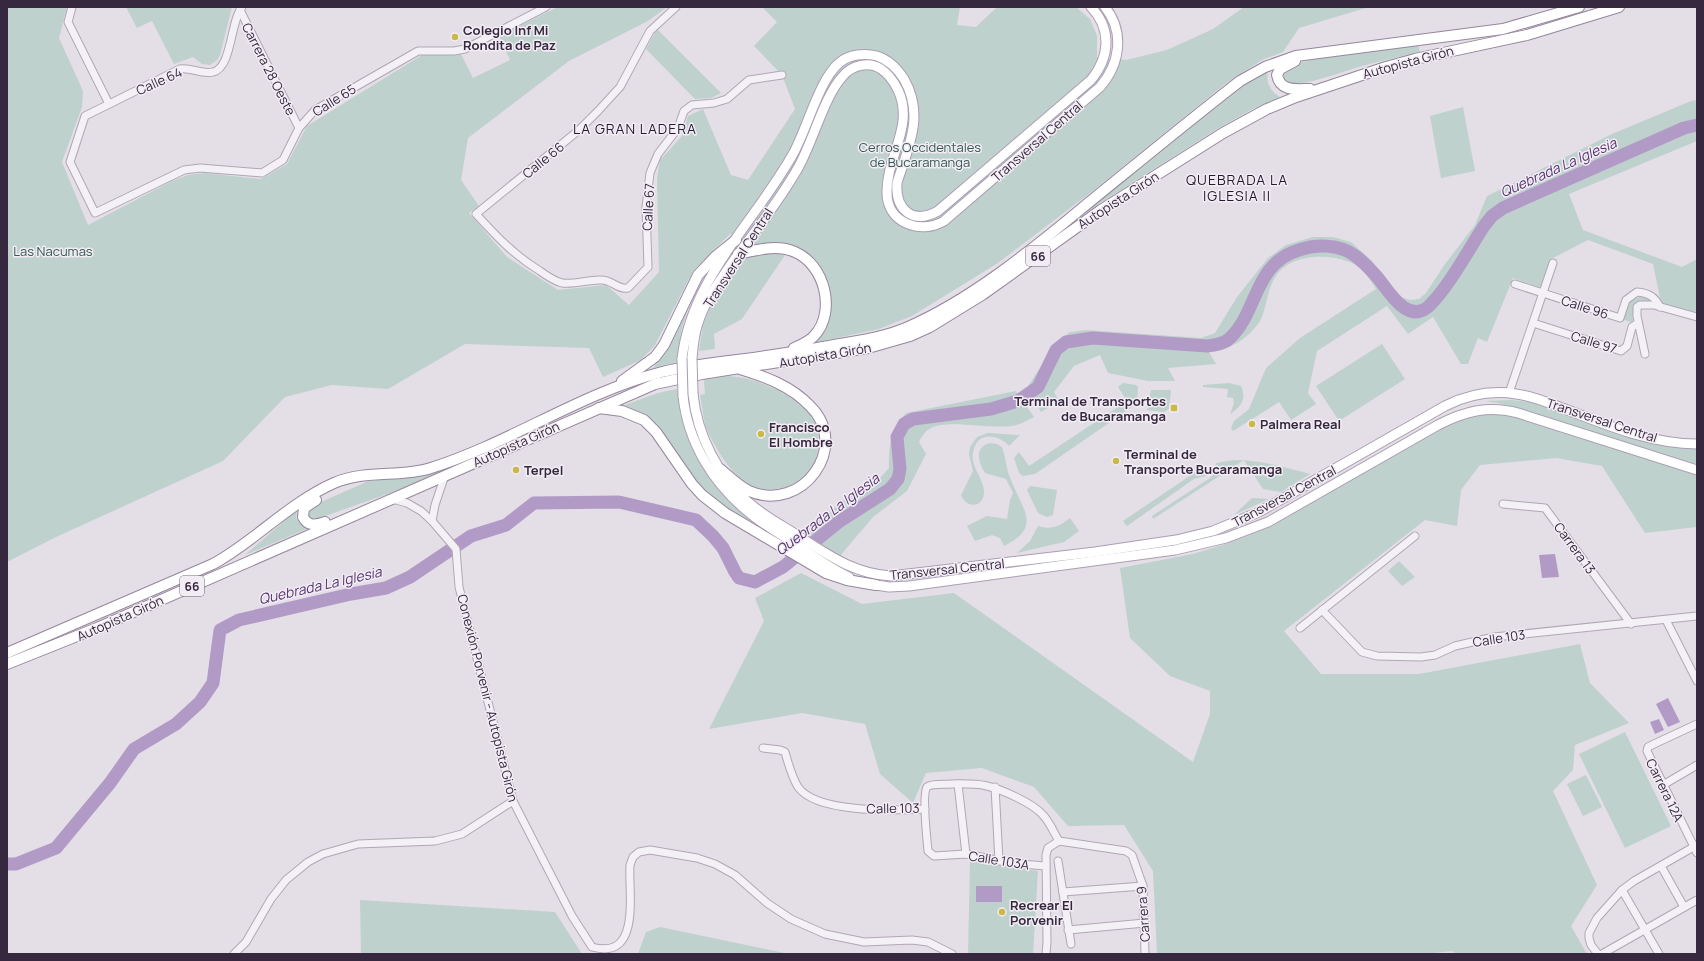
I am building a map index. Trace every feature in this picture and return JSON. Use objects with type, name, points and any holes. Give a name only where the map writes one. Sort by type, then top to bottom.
[{"type":"highway","name":"Autopista Girón","points":[[7,653],[213,564],[236,551],[274,520],[313,494],[344,480],[367,475],[428,469],[456,459],[605,392],[644,377],[667,371],[884,336],[927,317],[978,286],[1040,242],[1240,82],[1265,66],[1281,60],[1313,53],[1495,30],[1578,7]]},
{"type":"highway","name":"Autopista Girón","points":[[7,664],[71,639],[664,381],[868,348],[898,340],[921,331],[982,295],[1092,216],[1223,132],[1267,109],[1320,88],[1415,59],[1527,34],[1619,7]]},
{"type":"highway","points":[[1313,53],[1280,69],[1278,78],[1282,85],[1288,88],[1320,88]]},
{"type":"highway","points":[[605,392],[655,357],[664,345],[698,275],[715,256],[736,240]]},
{"type":"highway","points":[[738,254],[769,248],[795,252],[810,262],[821,279],[826,300],[824,317],[818,330],[814,336],[805,343],[773,355]]},
{"type":"highway","points":[[720,468],[749,491],[766,495],[780,494],[802,487],[811,479],[817,470],[824,450],[822,423],[811,406],[778,382],[738,369]]},
{"type":"highway","points":[[599,408],[622,412],[644,420],[656,432],[684,473],[702,495],[725,513],[793,543],[816,558],[836,577],[859,583],[876,585]]},
{"type":"highway","points":[[367,475],[359,481],[330,492],[307,506],[303,510],[303,517],[307,523],[316,525],[364,507],[377,505]]},
{"type":"main road","name":"Transversal Central","points":[[1091,7],[1102,21],[1107,42],[1106,53],[1098,72],[1092,80],[938,211],[928,216],[919,217],[905,211],[898,200],[896,192],[915,127],[914,104],[906,83],[895,66],[885,59],[876,56],[857,55],[841,62],[828,76],[800,140],[778,179],[711,275],[693,310],[686,334],[682,359],[683,396],[689,426],[701,455],[717,481],[733,499],[752,515],[816,558],[857,570],[891,576],[1095,552],[1187,538],[1224,527],[1259,512],[1454,402],[1480,394],[1510,393],[1534,398],[1629,432],[1668,441],[1697,444]]},
{"type":"main road","name":"Transversal Central","points":[[793,543],[737,490],[720,468],[700,430],[693,394],[692,358],[696,331],[704,310],[720,280],[796,173],[810,146],[831,94],[837,83],[849,70],[866,65],[874,66],[889,76],[894,82],[902,99],[904,122],[887,185],[889,205],[896,218],[907,224],[920,227],[934,226],[944,221],[1100,87],[1108,77],[1115,62],[1118,42],[1114,24],[1105,7]]},
{"type":"main road","name":"Transversal Central","points":[[876,585],[909,586],[1133,556],[1180,549],[1226,538],[1268,522],[1438,425],[1460,414],[1480,410],[1500,409],[1518,413],[1697,470]]},
{"type":"street","points":[[72,7],[68,22],[109,104]]},
{"type":"street","name":"Calle 65","points":[[95,213],[184,170],[200,168],[262,173],[283,160],[299,128],[315,110],[418,51],[459,50],[546,7]]},
{"type":"street","name":"Calle 66","points":[[623,288],[604,280],[591,279],[564,283],[553,279],[525,262],[506,247],[476,214],[579,130],[598,111],[620,87],[650,31],[676,7]]},
{"type":"street","name":"Calle 64","points":[[95,213],[70,162],[85,116],[180,69],[190,68],[208,73],[217,71],[224,64],[241,9]]},
{"type":"street","name":"Carrera 28 Oeste","points":[[241,9],[299,128]]},
{"type":"street","name":"Calle 67","points":[[623,288],[628,288],[648,267],[646,207],[650,173],[658,154],[678,128],[684,111],[692,105],[714,103],[727,99],[749,80],[782,75]]},
{"type":"street","points":[[1510,393],[1553,263]]},
{"type":"street","name":"Calle 96","points":[[1515,284],[1620,318],[1626,300],[1638,292],[1649,294],[1655,298],[1660,307]]},
{"type":"street","points":[[1645,354],[1636,311],[1640,305],[1648,304],[1697,316]]},
{"type":"street","name":"Calle 97","points":[[1533,322],[1621,351],[1627,346],[1632,327],[1638,323]]},
{"type":"street","points":[[432,520],[435,505],[445,475]]},
{"type":"street","name":"Conexión Porvenir - Autopista Girón","points":[[392,499],[407,503],[420,510],[432,520],[456,549],[459,587],[513,801],[572,916],[592,947],[598,950],[608,951],[619,946],[626,937],[629,926],[630,865],[633,857],[639,852],[650,850],[697,858],[715,864],[735,875],[767,904],[791,919],[825,934],[864,942],[912,940],[928,942],[952,954]]},
{"type":"street","name":"Carrera 13","points":[[1503,504],[1545,508],[1631,624]]},
{"type":"street","points":[[1300,628],[1415,536]]},
{"type":"street","name":"Calle 103","points":[[1322,610],[1362,652],[1377,656],[1421,658],[1435,655],[1455,646],[1494,637],[1697,616]]},
{"type":"street","points":[[1666,620],[1697,681]]},
{"type":"street","name":"Carrera 12A","points":[[1696,848],[1647,754],[1648,748],[1697,724]]},
{"type":"street","name":"Calle 103","points":[[763,748],[785,752],[799,787],[810,797],[825,804],[878,811],[925,809],[925,791],[927,787],[932,785],[980,784],[995,787],[1026,802],[1042,813],[1059,842]]},
{"type":"street","points":[[1663,785],[1696,768]]},
{"type":"street","points":[[958,784],[966,854]]},
{"type":"street","points":[[995,787],[999,861]]},
{"type":"street","points":[[234,954],[246,942],[271,899],[286,880],[308,862],[323,854],[358,844],[435,841],[462,834],[513,801]]},
{"type":"street","name":"Calle 103A","points":[[925,809],[928,851],[934,856],[966,854],[999,861],[1045,866]]},
{"type":"street","points":[[1046,954],[1045,866],[1048,848],[1059,842]]},
{"type":"street","name":"Carrera 9","points":[[1059,842],[1130,852],[1134,858],[1143,886],[1145,954]]},
{"type":"street","points":[[1598,954],[1588,938],[1589,933],[1597,918],[1622,890],[1661,866],[1696,848]]},
{"type":"street","points":[[1058,861],[1071,944]]},
{"type":"street","points":[[1661,866],[1684,907]]},
{"type":"street","points":[[1063,892],[1143,886]]},
{"type":"street","points":[[1622,890],[1659,954]]},
{"type":"street","points":[[1602,954],[1697,900]]},
{"type":"street","points":[[1068,930],[1145,923]]},
{"type":"green space","name":"Cerros Occidentales de Bucaramanga","points":[[7,7],[67,7],[59,38],[83,91],[82,107],[62,162],[88,225],[172,181],[188,175],[204,173],[261,179],[287,164],[307,126],[422,55],[461,54],[473,78],[510,60],[499,36],[558,7],[667,7],[648,21],[569,61],[468,138],[461,180],[479,206],[469,213],[507,257],[558,290],[606,285],[629,305],[659,272],[657,179],[660,160],[682,136],[688,116],[703,109],[731,175],[748,180],[795,109],[782,75],[754,46],[777,22],[762,7],[960,7],[957,25],[976,27],[997,7],[1076,7],[1090,19],[1097,36],[1097,57],[1126,60],[1167,50],[1213,29],[1244,7],[1369,7],[1299,28],[1283,52],[1262,60],[1225,84],[1094,190],[998,263],[912,316],[879,329],[817,342],[828,323],[830,299],[822,274],[815,263],[807,254],[796,247],[785,243],[752,245],[730,234],[693,271],[655,345],[641,360],[603,377],[589,348],[465,344],[388,389],[332,385],[285,397],[223,461],[56,537],[7,562]]},
{"type":"green space","points":[[126,7],[232,7],[220,55],[217,60],[210,65],[202,64],[193,57],[174,64],[152,21],[137,28]]},
{"type":"green space","points":[[657,29],[721,93],[711,98],[695,99],[646,49]]},
{"type":"green space","points":[[1418,45],[1420,52],[1358,67],[1314,81],[1294,84],[1287,83],[1284,80],[1284,71],[1296,64],[1310,60]]},
{"type":"green space","points":[[1268,70],[1267,79],[1269,86],[1273,92],[1280,97],[1251,110],[1217,129],[1083,214],[1232,93],[1252,78]]},
{"type":"green space","points":[[1697,100],[1697,141],[1569,194],[1583,230],[1682,267],[1697,259],[1697,311],[1694,312],[1661,303],[1653,264],[1588,240],[1551,259],[1542,288],[1513,278],[1487,342],[1478,338],[1468,364],[1461,364],[1433,317],[1408,334],[1387,306],[1317,351],[1308,393],[1316,404],[1291,420],[1279,402],[1233,431],[1231,428],[1234,421],[1249,409],[1266,368],[1300,338],[1376,289],[1364,272],[1354,264],[1335,258],[1312,257],[1301,259],[1283,268],[1273,281],[1261,319],[1252,331],[1239,342],[1231,346],[1209,352],[1216,364],[1168,368],[1175,381],[1148,381],[1108,373],[1100,355],[1074,366],[1054,392],[1059,401],[1041,412],[1027,388],[1056,343],[1070,332],[1086,330],[1201,338],[1215,333],[1237,297],[1268,258],[1286,245],[1313,237],[1333,237],[1351,242],[1372,261],[1398,296],[1410,300],[1419,299],[1426,293],[1445,264],[1475,225],[1487,196],[1612,134],[1691,101]]},
{"type":"green space","points":[[1463,107],[1475,171],[1441,178],[1430,116]]},
{"type":"green space","points":[[775,253],[785,255],[742,319],[714,334],[715,349],[699,351],[703,325],[715,295],[741,260],[753,256]]},
{"type":"green space","points":[[693,293],[682,328],[676,362],[653,368],[672,341]]},
{"type":"green space","points":[[1642,296],[1656,302],[1644,301],[1637,304],[1633,311],[1633,323],[1622,319],[1630,301]]},
{"type":"green space","points":[[1382,344],[1405,379],[1339,421],[1316,386]]},
{"type":"green space","points":[[729,376],[755,381],[780,392],[805,409],[814,420],[817,426],[818,434],[816,457],[811,468],[794,484],[783,488],[771,489],[759,488],[747,483],[733,472],[717,449],[705,425],[700,395],[705,394],[704,380]]},
{"type":"green space","points":[[1123,383],[1136,385],[1138,387],[1137,401],[1132,407],[1035,474],[1023,476],[1019,473],[1014,458],[1019,452],[1029,466],[1127,401],[1118,387]]},
{"type":"green space","points":[[1229,383],[1241,386],[1243,391],[1242,402],[1230,414],[1234,403],[1233,398],[1227,397],[1228,389],[1203,387],[1203,385]]},
{"type":"green space","points":[[677,389],[679,405],[688,437],[702,467],[712,481],[733,505],[746,516],[788,544],[713,499],[699,485],[650,419],[622,406],[658,393]]},
{"type":"green space","points":[[1151,390],[1171,390],[1169,409],[1164,412],[1147,410]]},
{"type":"green space","points":[[1016,391],[1034,417],[1023,423],[1002,427],[948,424],[939,425],[927,431],[919,442],[926,454],[907,491],[873,517],[840,556],[803,534],[844,500],[879,479],[889,468],[889,452],[892,438],[897,426],[906,413]]},
{"type":"green space","points":[[1511,400],[1530,402],[1656,444],[1697,447],[1697,464],[1582,430],[1522,409],[1485,401]]},
{"type":"green space","points":[[1483,412],[1504,414],[1525,419],[1697,474],[1697,527],[1645,533],[1602,466],[1556,458],[1480,465],[1461,490],[1457,526],[1425,520],[1284,631],[1321,674],[1419,674],[1580,644],[1590,683],[1629,723],[1575,745],[1573,770],[1553,791],[1597,885],[1571,926],[1587,954],[1457,954],[1452,951],[1425,954],[1157,954],[1153,871],[1124,825],[1068,826],[1034,787],[982,768],[926,773],[913,803],[880,774],[865,724],[802,713],[709,729],[764,621],[755,598],[801,573],[862,604],[954,593],[1193,762],[1210,714],[1210,691],[1170,676],[1130,638],[1120,568],[1193,554],[1235,541],[1268,528],[1440,428],[1463,417]]},
{"type":"green space","points":[[988,433],[1020,435],[1009,446],[1005,442],[995,437],[985,437],[980,439],[977,443],[974,449],[973,460],[983,486],[984,496],[979,503],[971,505],[964,500],[961,495],[973,471],[969,455],[970,447],[977,437]]},
{"type":"green space","points":[[990,443],[997,444],[1002,447],[1009,476],[1024,509],[1026,517],[1026,524],[1023,532],[1016,539],[1004,546],[1000,538],[992,535],[975,541],[967,526],[987,516],[1007,519],[1010,500],[1013,493],[1006,479],[985,473],[979,460],[981,448]]},
{"type":"green space","points":[[477,455],[407,487],[314,520],[309,517],[307,512],[314,505],[371,480],[434,471]]},
{"type":"green space","points":[[1244,460],[1153,519],[1152,516],[1210,478],[1214,473],[1216,463]]},
{"type":"green space","points":[[1244,460],[1272,464],[1310,474],[1281,492],[1263,489]]},
{"type":"green space","points":[[1203,467],[1206,468],[1207,472],[1205,476],[1194,479],[1127,526],[1123,521]]},
{"type":"green space","points":[[1030,486],[1057,490],[1053,515],[1047,517],[1038,513],[1027,490]]},
{"type":"green space","points":[[1252,498],[1269,499],[1234,515]]},
{"type":"green space","points":[[297,510],[296,518],[301,524],[311,527],[245,555]]},
{"type":"green space","points":[[1070,518],[1079,531],[1064,542],[1017,553],[1030,541],[1038,526],[1047,528],[1055,527]]},
{"type":"green space","points":[[1399,561],[1415,577],[1402,586],[1388,571]]},
{"type":"green space","points":[[1625,732],[1671,826],[1625,848],[1579,754]]},
{"type":"green space","points":[[1586,775],[1602,807],[1583,816],[1567,784]]},
{"type":"green space","name":"Recrear El Porvenir","points":[[970,861],[1038,871],[1033,954],[968,953]]},
{"type":"green space","points":[[360,900],[555,912],[582,954],[361,954]]},
{"type":"green space","points":[[660,927],[789,954],[638,954],[646,932]]},
{"type":"shaded area","points":[[1555,554],[1559,577],[1542,578],[1539,555]]},
{"type":"shaded area","points":[[1668,698],[1680,722],[1668,727],[1656,704]]},
{"type":"shaded area","points":[[1659,719],[1664,730],[1655,734],[1650,722]]},
{"type":"shaded area","points":[[976,886],[1002,886],[1002,902],[976,902]]},
{"type":"waterway","name":"Quebrada La Iglesia","points":[[7,864],[16,864],[56,848],[110,783],[134,749],[176,724],[200,702],[213,683],[220,630],[239,620],[351,594],[386,588],[410,577],[471,536],[506,525],[534,503],[619,502],[696,520],[723,548],[739,578],[755,582],[783,567],[840,521],[890,489],[898,479],[900,469],[897,437],[904,424],[913,419],[991,409],[1018,401],[1038,387],[1056,350],[1066,342],[1093,338],[1207,346],[1222,343],[1228,340],[1239,327],[1258,289],[1273,266],[1284,256],[1306,248],[1320,246],[1334,247],[1348,251],[1361,260],[1370,269],[1393,298],[1400,304],[1414,312],[1421,311],[1429,306],[1444,289],[1484,226],[1492,216],[1503,208],[1684,128],[1697,125]]},
{"type":"place","name":"Colegio Inf Mi Rondita de Paz","points":[[455,37]]},
{"type":"place","name":"Terminal de Transportes de Bucaramanga","points":[[1174,408]]},
{"type":"place","name":"Palmera Real","points":[[1252,424]]},
{"type":"place","name":"Francisco El Hombre","points":[[761,434]]},
{"type":"place","name":"Terminal de Transporte Bucaramanga","points":[[1116,461]]},
{"type":"place","name":"Terpel","points":[[516,470]]},
{"type":"place","name":"Recrear El Porvenir","points":[[1002,912]]},
{"type":"district","name":"LA GRAN LADERA","points":[[635,128]]},
{"type":"district","name":"QUEBRADA LA IGLESIA II","points":[[1237,188]]},
{"type":"park label","name":"Las Nacumas","points":[[53,251]]}]
